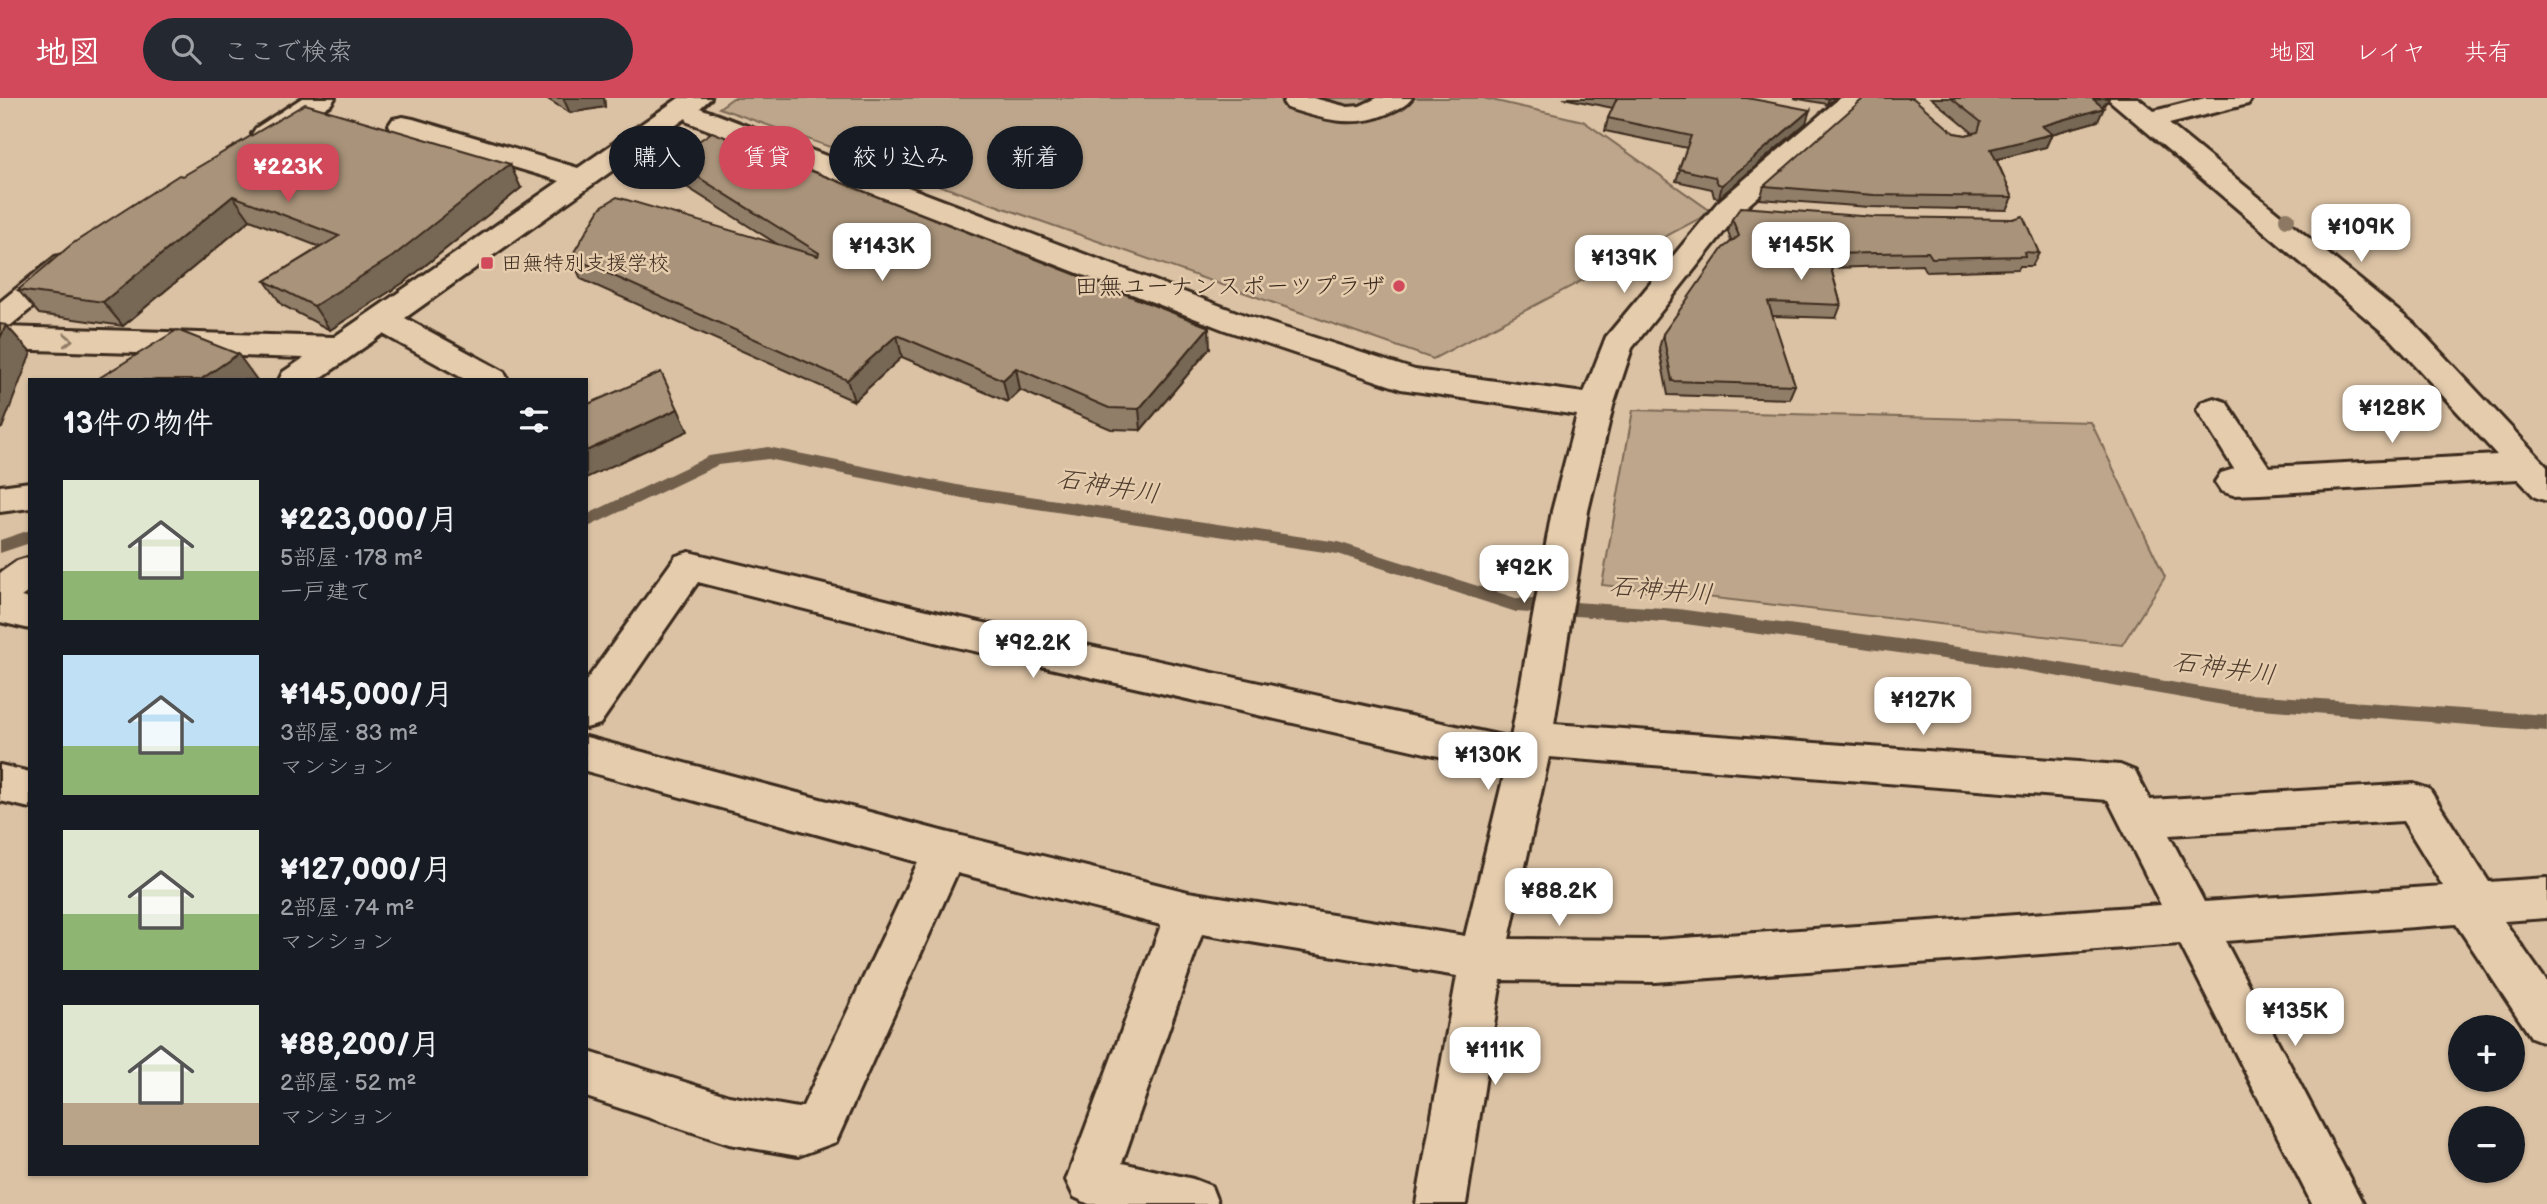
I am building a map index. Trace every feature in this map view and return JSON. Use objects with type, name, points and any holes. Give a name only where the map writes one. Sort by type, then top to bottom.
[{"type":"street","points":[[239,152],[321,98]]},
{"type":"street","points":[[1297,102],[1349,117],[1380,108],[1398,98]]},
{"type":"street","points":[[2121,98],[2151,120],[2295,244],[2403,332],[2537,477]]},
{"type":"street","points":[[2151,120],[2238,98]]},
{"type":"street","points":[[298,378],[581,178],[698,107],[1236,323],[1413,381],[1595,406]]},
{"type":"street","points":[[1798,110],[1846,108]]},
{"type":"street","points":[[1441,1204],[1482,959],[1529,749],[1570,510],[1595,406],[1617,345],[1728,208],[1846,108]]},
{"type":"street","points":[[403,125],[581,178]]},
{"type":"street","points":[[1728,208],[1766,211]]},
{"type":"street","points":[[0,318],[66,264],[89,249]]},
{"type":"street","points":[[381,319],[488,378]]},
{"type":"street","points":[[0,338],[340,348]]},
{"type":"street","points":[[2214,410],[2247,481],[2537,477]]},
{"type":"street","points":[[0,499],[28,495]]},
{"type":"street","points":[[588,709],[690,566],[967,635],[1529,749],[2120,783],[2338,1204]]},
{"type":"street","points":[[0,593],[28,572]]},
{"type":"street","points":[[0,607],[28,614]]},
{"type":"street","points":[[588,755],[945,851],[1188,912],[1482,959],[1655,961],[2547,898]]},
{"type":"street","points":[[0,783],[28,790]]},
{"type":"street","points":[[2138,819],[2414,802],[2473,904],[2547,1021]]},
{"type":"street","points":[[588,1075],[729,1120],[798,1132],[819,1125],[945,851]]},
{"type":"street","points":[[1188,912],[1091,1180],[1193,1204]]},
{"type":"shaded area","name":"田無ユーナンスポーツプラザ","points":[[733,98],[1483,98],[1583,121],[1712,212],[1433,359],[949,189],[973,189],[973,126],[829,126],[829,147],[815,142],[815,126],[770,126],[719,108]]},
{"type":"shaded area","points":[[1633,410],[2091,422],[2165,577],[2122,645],[1602,585]]},
{"type":"building","points":[[1617,98],[1747,98],[1810,110],[1722,185],[1718,184],[1715,177],[1679,169],[1691,136],[1608,118]]},
{"type":"building","points":[[1864,98],[1913,98],[1954,133],[1966,135],[1978,132],[1981,122],[1951,98],[2101,98],[2094,100],[2104,108],[2042,126],[2052,134],[1991,149],[2013,197],[1874,195],[1764,186]]},
{"type":"building","points":[[305,104],[510,164],[392,257],[314,306],[265,281],[339,236],[233,196],[103,302],[18,290],[72,244],[179,175],[183,176]]},
{"type":"building","points":[[712,132],[719,135],[719,189],[815,189],[815,172],[829,178],[829,189],[857,189],[1209,327],[1139,409],[1109,408],[1016,368],[1003,380],[897,335],[847,380],[571,257],[601,207],[617,197],[818,256],[819,253],[705,181],[705,137]]},
{"type":"building","points":[[1741,207],[1874,217],[2013,219],[2023,216],[2039,253],[2024,252],[2025,256],[1932,258],[1928,252],[1827,254],[1841,305],[1768,302],[1795,385],[1672,381],[1663,334],[1723,248],[1739,236],[1732,219]]},
{"type":"building","points":[[0,324],[6,325],[0,338]]},
{"type":"building","points":[[177,330],[238,354],[203,378],[99,378]]},
{"type":"building","points":[[661,372],[678,409],[588,450],[588,404]]},
{"type":"waterway","name":"石神井川","points":[[588,521],[715,460],[768,453],[962,492],[1338,548],[1516,605],[1678,616],[2002,660],[2235,700],[2547,723]]},
{"type":"waterway","name":"石神井川","points":[[0,547],[28,537]]},
{"type":"place","name":"田無特別支援学校","points":[[487,263]]},
{"type":"place","name":"田無ユーナンスポーツプラザ","points":[[1399,286]]}]
